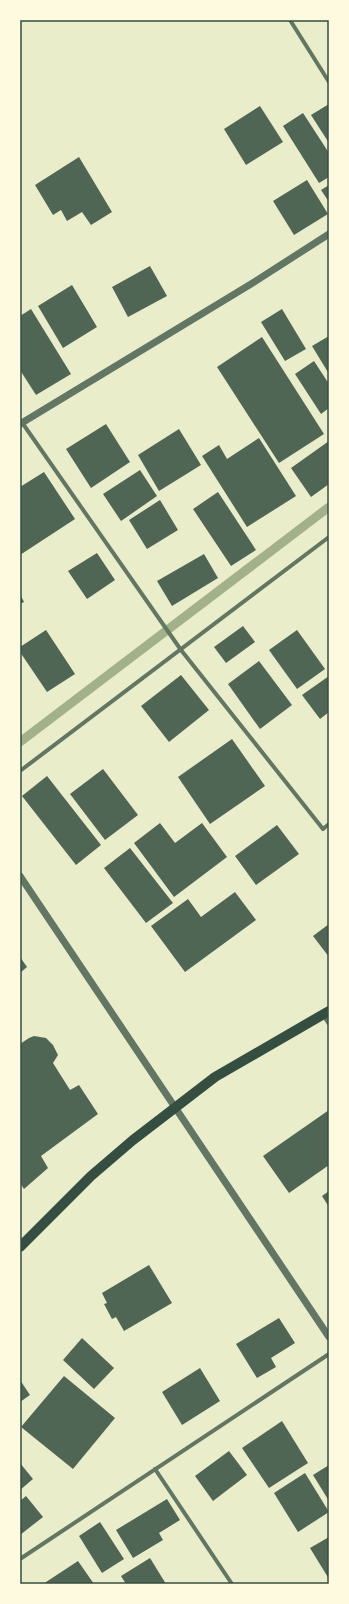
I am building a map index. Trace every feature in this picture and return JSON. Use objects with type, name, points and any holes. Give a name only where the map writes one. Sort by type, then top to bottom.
[{"type":"main road","points":[[20,1247],[91,1176],[133,1140],[215,1077],[326,1013]]},
{"type":"street","points":[[290,20],[329,82]]},
{"type":"street","points":[[329,234],[250,284],[21,423],[181,650],[322,829],[329,824]]},
{"type":"street","points":[[20,771],[329,537]]},
{"type":"street","points":[[20,876],[329,1337]]},
{"type":"street","points":[[326,1013],[329,1024]]},
{"type":"street","points":[[20,1559],[329,1354]]},
{"type":"street","points":[[156,1469],[232,1584]]},
{"type":"building","points":[[329,104],[329,143],[311,115]]},
{"type":"building","points":[[260,106],[283,142],[246,165],[224,129]]},
{"type":"building","points":[[303,113],[329,153],[329,177],[319,183],[283,126]]},
{"type":"building","points":[[79,157],[112,212],[91,225],[82,212],[67,221],[61,210],[53,215],[35,185]]},
{"type":"building","points":[[307,180],[328,214],[294,235],[273,201]]},
{"type":"building","points":[[329,185],[329,202],[321,190]]},
{"type":"building","points":[[150,266],[167,296],[128,317],[112,287]]},
{"type":"building","points":[[72,285],[97,327],[63,348],[38,306]]},
{"type":"building","points":[[31,309],[71,374],[36,395],[20,370],[20,316]]},
{"type":"building","points":[[282,309],[306,349],[285,361],[261,322]]},
{"type":"building","points":[[329,336],[329,374],[312,346]]},
{"type":"building","points":[[262,337],[324,434],[279,463],[217,367]]},
{"type":"building","points":[[314,361],[329,384],[329,408],[321,414],[295,374]]},
{"type":"building","points":[[106,424],[130,462],[91,488],[66,449]]},
{"type":"building","points":[[179,429],[201,465],[159,491],[138,455]]},
{"type":"building","points":[[259,438],[296,496],[247,527],[202,456],[219,445],[227,459]]},
{"type":"building","points":[[329,441],[329,484],[311,497],[291,468]]},
{"type":"building","points":[[140,470],[157,496],[121,521],[103,494]]},
{"type":"building","points":[[44,472],[75,519],[20,555],[20,487]]},
{"type":"building","points":[[218,492],[256,550],[231,566],[193,509]]},
{"type":"building","points":[[160,500],[178,530],[147,549],[129,520]]},
{"type":"building","points":[[97,553],[115,580],[87,599],[68,571]]},
{"type":"building","points":[[204,554],[218,578],[172,606],[157,581]]},
{"type":"building","points":[[20,594],[24,602],[20,604]]},
{"type":"building","points":[[243,626],[255,642],[226,663],[214,647]]},
{"type":"building","points":[[46,630],[75,674],[47,692],[20,652],[20,647]]},
{"type":"building","points":[[297,630],[325,669],[297,689],[269,650]]},
{"type":"building","points":[[259,661],[292,705],[260,729],[228,684]]},
{"type":"building","points":[[181,675],[209,710],[169,742],[141,706]]},
{"type":"building","points":[[329,676],[329,712],[320,719],[302,695]]},
{"type":"building","points":[[232,739],[265,786],[210,824],[178,777]]},
{"type":"building","points":[[103,769],[138,815],[105,840],[70,794]]},
{"type":"building","points":[[47,776],[101,845],[76,865],[22,796]]},
{"type":"building","points":[[160,823],[175,843],[202,823],[227,857],[174,897],[134,843]]},
{"type":"building","points":[[277,825],[299,854],[256,885],[235,856]]},
{"type":"building","points":[[130,848],[173,903],[146,923],[104,868]]},
{"type":"building","points":[[235,892],[256,920],[185,972],[151,926],[188,899],[201,917]]},
{"type":"building","points":[[329,924],[329,957],[313,936]]},
{"type":"building","points":[[20,957],[27,967],[20,973]]},
{"type":"building","points":[[34,1036],[46,1038],[53,1045],[58,1055],[53,1063],[70,1090],[79,1085],[98,1114],[41,1156],[48,1168],[24,1189],[20,1183],[20,1044]]},
{"type":"building","points":[[329,1110],[329,1165],[289,1193],[263,1156]]},
{"type":"building","points":[[329,1191],[329,1207],[322,1196]]},
{"type":"building","points":[[149,1265],[172,1303],[124,1331],[116,1317],[112,1319],[104,1304],[107,1303],[102,1293]]},
{"type":"building","points":[[279,1318],[295,1343],[271,1358],[276,1367],[257,1378],[236,1344]]},
{"type":"building","points":[[82,1338],[114,1368],[94,1389],[63,1360]]},
{"type":"building","points":[[200,1368],[220,1401],[182,1425],[162,1392]]},
{"type":"building","points":[[64,1376],[115,1418],[73,1469],[21,1427]]},
{"type":"building","points":[[20,1380],[30,1395],[20,1402]]},
{"type":"building","points":[[282,1421],[308,1463],[269,1488],[242,1448]]},
{"type":"building","points":[[229,1451],[247,1475],[213,1501],[195,1476]]},
{"type":"building","points":[[20,1463],[33,1479],[20,1490]]},
{"type":"building","points":[[329,1465],[329,1501],[313,1475]]},
{"type":"building","points":[[305,1473],[329,1512],[298,1532],[274,1493]]},
{"type":"building","points":[[26,1496],[43,1517],[20,1535],[20,1501]]},
{"type":"building","points":[[167,1499],[180,1520],[159,1533],[163,1540],[133,1558],[116,1530]]},
{"type":"building","points":[[100,1522],[124,1559],[102,1573],[79,1536]]},
{"type":"building","points":[[329,1537],[329,1579],[310,1548]]},
{"type":"building","points":[[150,1558],[166,1584],[126,1584],[121,1576]]},
{"type":"building","points":[[78,1561],[94,1584],[43,1584]]},
{"type":"waterway","points":[[20,742],[329,507]]}]
